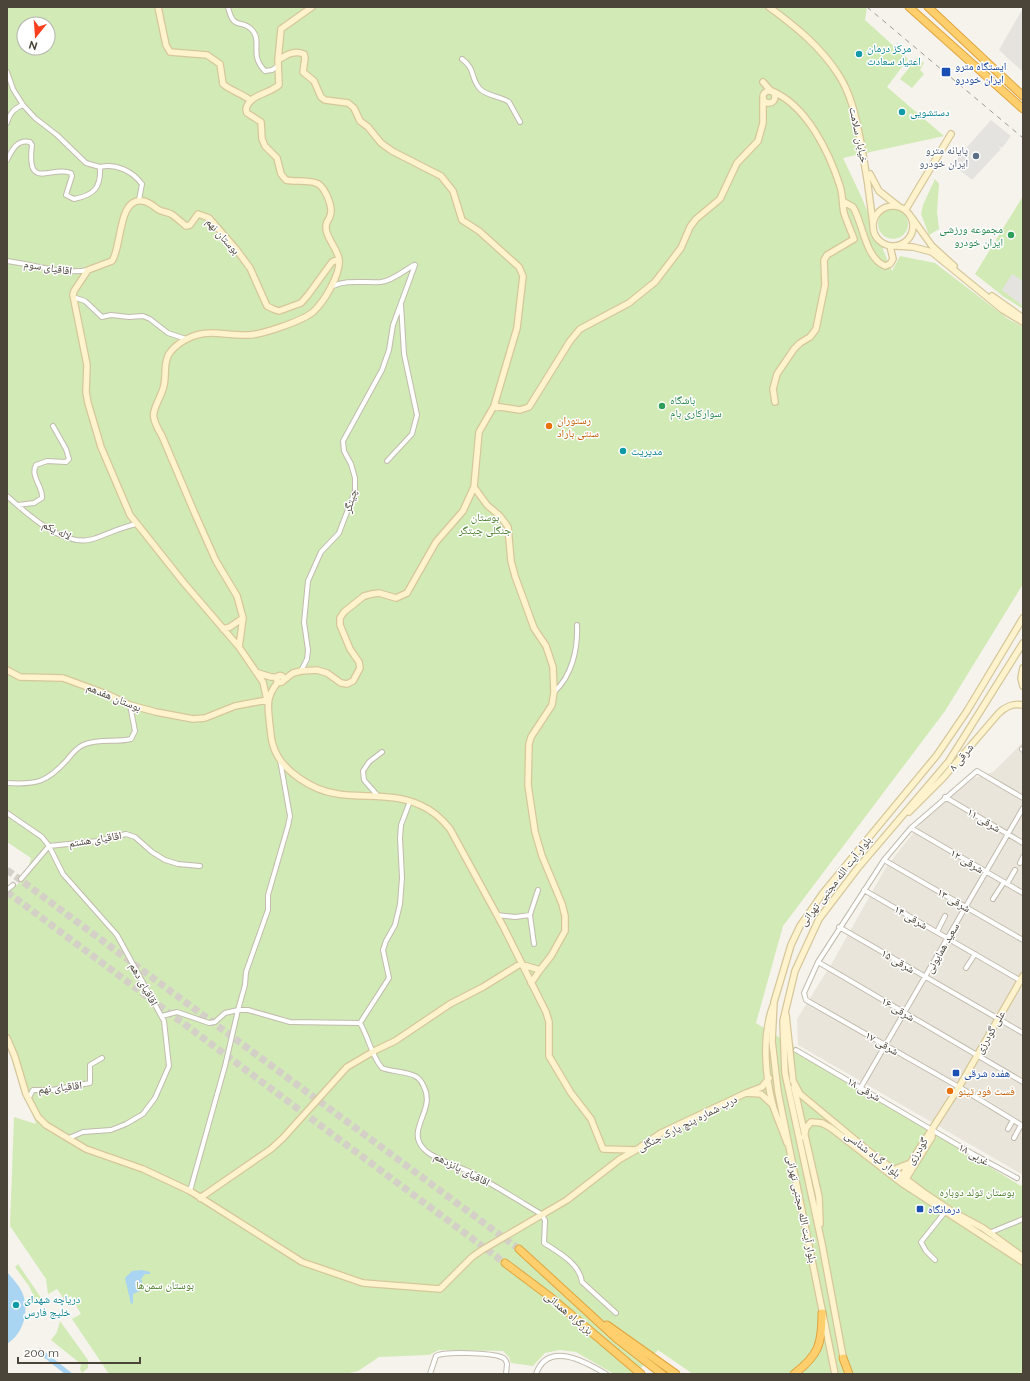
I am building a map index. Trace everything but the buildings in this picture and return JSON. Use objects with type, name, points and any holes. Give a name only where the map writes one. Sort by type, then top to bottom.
[{"type":"highway","points":[[909,7],[1023,109]]},
{"type":"highway","points":[[928,7],[1023,96]]},
{"type":"highway","name":"بزرگراه همدانی","points":[[519,1249],[617,1339],[662,1374]]},
{"type":"highway","name":"بزرگراه همدانی","points":[[505,1263],[549,1296],[644,1374]]},
{"type":"highway","points":[[794,1374],[813,1359],[817,1352],[821,1341],[822,1313]]},
{"type":"highway","name":"بزرگراه همدانی","points":[[592,1315],[675,1372]]},
{"type":"highway","points":[[843,1358],[850,1374]]},
{"type":"highway","name":"بزرگراه همدانی","points":[[630,1364],[640,1374]]},
{"type":"street","points":[[158,7],[166,45],[170,52],[207,55],[220,64],[223,84],[230,90],[241,93],[250,100]]},
{"type":"street","points":[[228,7],[231,19],[236,24],[247,26],[253,31],[257,40],[254,50],[260,66],[265,71],[272,70],[290,53],[299,52],[304,54],[305,58],[303,72],[314,81],[321,97],[330,102],[348,103],[354,108],[360,121],[368,127],[381,143],[392,151],[441,176],[453,191],[462,220],[479,231],[519,267],[523,276],[517,328],[494,406],[479,432],[474,487],[463,511],[436,542],[407,593],[396,598],[379,594],[364,596],[344,612],[340,618],[340,625],[350,649],[359,662],[360,668],[353,682],[347,684],[341,683],[327,672],[317,670],[301,671],[280,679],[271,691],[267,700]]},
{"type":"street","points":[[239,647],[243,618],[237,596],[213,554],[153,414],[163,390],[168,356],[176,346],[186,339],[208,332],[248,335],[271,330],[312,312],[336,277],[339,259],[326,232],[326,225],[331,209],[321,186],[315,183],[286,180],[281,174],[277,158],[265,146],[262,139],[261,122],[247,113],[246,109],[250,100],[275,89],[280,85],[278,63],[281,29],[312,7]]},
{"type":"street","name":"خیابان سلامت","points":[[768,7],[789,20],[811,41],[826,58],[846,88],[856,116],[868,180],[873,224]]},
{"type":"street","name":"خیابان سلامت","points":[[774,7],[820,45],[835,64],[850,88],[854,99],[872,180],[878,191],[898,206]]},
{"type":"street","points":[[462,59],[469,65],[479,88],[486,93],[509,102],[520,122]]},
{"type":"street","points":[[7,72],[13,89],[23,105],[34,118],[57,135],[86,163],[100,167],[110,164],[136,175],[142,184],[139,200],[130,206],[125,212],[122,220],[118,249],[112,261],[88,270],[74,291],[73,297],[87,365],[86,392],[88,403],[101,447],[130,515],[184,583],[239,647],[263,682],[273,746],[279,759],[290,816],[268,895],[268,910],[246,972],[245,985],[225,1066],[190,1191]]},
{"type":"street","points":[[494,406],[520,410],[529,407],[570,341],[580,329],[629,303],[655,282],[681,248],[690,227],[696,219],[720,198],[737,164],[755,146],[760,135],[764,112],[763,82],[776,96],[764,112]]},
{"type":"street","points":[[763,96],[771,91]]},
{"type":"street","points":[[771,91],[788,100],[808,122],[819,140],[840,186],[844,202],[844,212],[854,239],[832,252],[824,260],[825,285],[816,329],[810,337],[800,343],[777,374],[772,389],[775,402]]},
{"type":"street","points":[[763,96],[764,101],[772,102],[780,99],[788,100]]},
{"type":"street","points":[[7,123],[16,107],[23,105]]},
{"type":"street","points":[[906,210],[951,134]]},
{"type":"street","points":[[7,160],[17,144],[25,141],[30,142],[32,145],[30,157],[33,169],[42,174],[71,173],[72,176],[66,195],[74,199],[88,196],[94,192],[100,175],[100,167]]},
{"type":"street","name":"بوستان نهم","points":[[139,200],[145,201],[159,210],[170,214],[186,226],[190,225],[198,214],[209,218],[236,249],[250,268],[262,299],[266,306],[273,309],[280,311],[300,302],[308,295],[332,262],[339,259]]},
{"type":"street","points":[[844,202],[853,207],[863,237],[878,260],[886,266],[893,260],[893,246]]},
{"type":"street","points":[[1023,318],[974,282],[932,246],[906,210],[898,206],[882,210],[878,214],[873,224],[875,236],[884,244],[913,247],[932,252],[1003,310],[1023,322]]},
{"type":"street","points":[[893,246],[908,239],[911,233],[912,218]]},
{"type":"street","name":"اقاقیای سوم","points":[[7,261],[32,264],[67,272],[88,270]]},
{"type":"street","name":"چیتگر","points":[[301,671],[307,660],[308,650],[304,622],[308,581],[321,552],[339,533],[355,491],[355,478],[351,464],[344,451],[343,441],[382,370],[389,350],[393,325],[415,264],[387,280],[348,282],[330,287]]},
{"type":"street","points":[[73,297],[85,301],[102,317],[111,315],[129,318],[143,316],[150,319],[168,333],[186,339]]},
{"type":"street","points":[[387,461],[412,434],[417,415],[404,354],[401,302]]},
{"type":"street","points":[[18,505],[34,503],[42,498],[41,488],[35,476],[34,470],[36,465],[47,461],[66,462],[69,459],[66,449],[53,426]]},
{"type":"street","points":[[279,759],[298,777],[325,791],[337,794],[378,796],[410,801],[431,811],[442,820],[450,829],[531,983],[551,956],[565,931],[565,916],[562,904],[542,856],[535,832],[528,785],[528,762],[531,736],[548,712],[554,692],[550,657],[546,646],[534,628],[515,576],[511,561],[508,527],[500,516],[486,505],[474,487]]},
{"type":"street","name":"لاله یکم","points":[[7,496],[52,530],[72,539],[93,539],[120,527],[137,524]]},
{"type":"street","points":[[223,629],[235,624],[243,618]]},
{"type":"street","name":"بلوار آیت الله مجتبی تهرانی","points":[[835,1374],[798,1184],[789,1151],[789,1137],[774,1063],[774,1002],[790,945],[800,926],[823,893],[937,755],[967,711],[1023,618]]},
{"type":"street","points":[[554,692],[563,684],[570,670],[575,652],[577,625]]},
{"type":"street","name":"بلوار آیت الله مجتبی تهرانی","points":[[846,1374],[822,1244],[785,1073],[783,1021],[786,1008],[795,971],[819,919],[949,761],[1023,643]]},
{"type":"street","points":[[1023,668],[1021,678],[1023,686]]},
{"type":"street","name":"بوستان هفدهم","points":[[7,670],[20,677],[62,678],[109,695],[130,705],[193,719],[205,718],[236,706],[267,700]]},
{"type":"street","points":[[258,673],[280,679]]},
{"type":"street","name":"۸ شرقی","points":[[901,818],[916,806],[943,778],[998,714],[1006,707],[1013,704],[1023,705]]},
{"type":"street","points":[[7,783],[32,783],[48,779],[80,746],[103,740],[131,739],[135,731],[130,705]]},
{"type":"street","points":[[378,796],[364,780],[363,771],[370,762],[382,752]]},
{"type":"street","points":[[818,962],[839,927],[884,860],[911,828],[977,771],[1023,798]]},
{"type":"street","name":"۱۱ شرقی","points":[[946,797],[1023,843]]},
{"type":"street","points":[[162,1016],[177,1012],[209,1023],[216,1022],[225,1013],[238,1010],[248,1010],[290,1022],[360,1023],[390,978],[383,950],[386,941],[396,925],[400,904],[402,891],[401,825],[410,801]]},
{"type":"street","name":"سعید همایونی","points":[[861,1087],[1023,808]]},
{"type":"street","name":"اقاقیای دهم","points":[[7,813],[42,837],[49,846],[63,874],[117,935],[162,1016],[169,1066],[155,1098],[143,1114],[126,1124],[111,1130],[83,1132],[69,1138]]},
{"type":"street","name":"۱۲ شرقی","points":[[911,828],[1023,893]]},
{"type":"street","points":[[872,834],[878,833],[881,842]]},
{"type":"street","name":"اقاقیای هشتم","points":[[49,846],[98,841],[126,834],[135,837],[152,852],[165,860],[178,864],[200,866]]},
{"type":"street","points":[[21,879],[49,846]]},
{"type":"street","points":[[1020,863],[1023,857]]},
{"type":"street","name":"۱۳ شرقی","points":[[884,860],[1023,940]]},
{"type":"street","points":[[993,899],[1015,870]]},
{"type":"street","points":[[7,890],[13,885]]},
{"type":"street","points":[[534,944],[530,915],[538,890]]},
{"type":"street","name":"۱۴ شرقی","points":[[864,890],[975,954],[1022,979]]},
{"type":"street","points":[[496,915],[516,917],[530,915]]},
{"type":"street","points":[[937,932],[945,916]]},
{"type":"street","name":"۱۵ شرقی","points":[[839,927],[1023,1033]]},
{"type":"street","points":[[966,968],[975,954]]},
{"type":"street","name":"۱۷ شرقی","points":[[818,962],[804,993],[806,1000],[959,1087],[1022,1126]]},
{"type":"street","name":"۱۶ شرقی","points":[[818,962],[1023,1082]]},
{"type":"street","points":[[200,1198],[271,1149],[283,1138],[347,1067],[372,1052],[395,1041],[450,1004],[483,987],[520,964],[540,970]]},
{"type":"street","name":"علی گودرزی","points":[[932,1129],[959,1087],[1022,979]]},
{"type":"street","name":"درب شماره پنچ پارک جنگلی","points":[[531,983],[549,1022],[549,1056],[567,1088],[591,1119],[603,1149],[636,1150],[662,1133],[746,1093],[762,1087],[769,1078]]},
{"type":"street","points":[[774,1002],[768,1020],[766,1045],[769,1078],[773,1105],[789,1151]]},
{"type":"street","name":"بلوار گیاه شناسی","points":[[786,1008],[793,1081],[800,1094],[945,1212],[977,1231],[1023,1262]]},
{"type":"street","name":"اقاقیای پانزدهم","points":[[360,1023],[367,1035],[372,1052],[382,1068],[414,1076],[421,1081],[428,1098],[427,1108],[418,1129],[418,1140],[424,1150],[478,1177],[541,1214]]},
{"type":"street","points":[[7,1038],[15,1057],[28,1099],[38,1117],[46,1125],[86,1149],[143,1169],[190,1191],[302,1262],[362,1283],[440,1289],[472,1257],[541,1214],[567,1200],[620,1159],[636,1150]]},
{"type":"street","name":"۱۸ شرقی","points":[[796,1050],[932,1129]]},
{"type":"street","name":"اقاقیای نهم","points":[[28,1099],[33,1090],[52,1090],[90,1083],[90,1065],[102,1058]]},
{"type":"street","points":[[793,1081],[804,1137],[819,1197],[822,1244]]},
{"type":"street","points":[[746,1093],[761,1094],[773,1105]]},
{"type":"street","points":[[1008,1129],[1013,1120]]},
{"type":"street","name":"بلوار گیاه شناسی","points":[[804,1137],[808,1125],[816,1121],[822,1123],[904,1179]]},
{"type":"street","points":[[1014,1138],[1022,1126]]},
{"type":"street","name":"گودرزی","points":[[904,1179],[908,1163],[932,1129]]},
{"type":"street","name":"گودرزی","points":[[904,1179],[932,1137],[932,1129]]},
{"type":"street","name":"۱۸ غربی","points":[[932,1129],[1018,1178]]},
{"type":"street","points":[[893,1170],[908,1163]]},
{"type":"street","points":[[904,1179],[953,1212],[989,1233],[1023,1257]]},
{"type":"street","points":[[935,1260],[926,1251],[921,1242],[945,1212]]},
{"type":"street","points":[[541,1214],[545,1220],[544,1243],[566,1258],[581,1274],[582,1282],[616,1314]]},
{"type":"street","points":[[989,1233],[1023,1218]]},
{"type":"street","points":[[430,1374],[434,1359],[441,1354],[490,1355],[502,1357],[508,1364],[506,1374]]},
{"type":"street","points":[[536,1374],[543,1362],[557,1355],[573,1358],[606,1374]]},
{"type":"shaded area","points":[[1023,8],[1023,72],[999,50]]},
{"type":"shaded area","name":"پایانه مترو ایران خودرو","points":[[991,120],[1011,136],[1002,148],[998,146],[1001,149],[972,180],[952,164]]},
{"type":"shaded area","points":[[1012,274],[1023,281],[1023,306],[1002,290]]},
{"type":"shaded area","points":[[1023,742],[1023,1175],[798,1045],[797,1019],[832,963],[886,867],[922,822],[974,778],[993,772]]},
{"type":"green space","name":"بوستان جنگلی چیتگر","points":[[7,7],[867,7],[865,20],[908,59],[887,87],[944,136],[843,158],[861,196],[892,271],[900,256],[935,263],[1008,319],[1023,327],[1023,584],[945,711],[783,926],[756,1023],[1021,1186],[1023,1183],[1023,1374],[693,1374],[658,1350],[635,1374],[614,1374],[576,1352],[560,1350],[545,1353],[533,1366],[511,1363],[509,1357],[503,1351],[439,1350],[429,1355],[379,1357],[358,1371],[345,1374],[109,1374],[72,1319],[81,1314],[71,1296],[64,1299],[57,1289],[48,1294],[46,1279],[10,1226],[14,1117],[36,1124],[14,1058],[7,1044],[7,892],[25,879],[31,858],[7,842]]},
{"type":"green space","points":[[917,58],[924,63],[920,70],[924,74],[912,88],[900,79]]},
{"type":"green space","points":[[935,179],[939,184],[937,212],[939,229],[929,235],[921,214],[923,205]]},
{"type":"green space","name":"مجموعه ورزشی ایران خودرو","points":[[1023,196],[1023,309],[1004,297],[975,274]]},
{"type":"green space","points":[[893,209],[904,213],[908,224],[904,235],[893,239],[882,235],[878,224],[882,213]]},
{"type":"green space","points":[[18,1264],[42,1299],[35,1299],[29,1286],[15,1267]]},
{"type":"green space","points":[[60,1321],[88,1360],[88,1368],[82,1373],[80,1369],[81,1364],[51,1340],[57,1332]]},
{"type":"water","points":[[142,1270],[150,1272],[150,1274],[145,1274],[141,1279],[143,1285],[140,1286],[140,1291],[133,1294],[133,1303],[131,1304],[125,1278],[132,1271]]},
{"type":"water","name":"دریاچه شهدای خلیج فارس","points":[[7,1272],[21,1289],[24,1299],[25,1313],[24,1321],[18,1334],[7,1344]]},
{"type":"water","points":[[40,1348],[73,1374],[65,1374],[37,1352]]},
{"type":"tunnel","points":[[7,870],[519,1249]]},
{"type":"tunnel","points":[[7,892],[505,1263]]},
{"type":"railway","points":[[867,7],[1023,138]]},
{"type":"place","name":"مرکز درمان اعتیاد سعادت","points":[[859,54]]},
{"type":"place","name":"ایستگاه مترو ایران خودرو","points":[[946,72]]},
{"type":"place","name":"دستشویی","points":[[902,112]]},
{"type":"place","name":"پایانه مترو ایران خودرو","points":[[976,156]]},
{"type":"place","name":"مجموعه ورزشی ایران خودرو","points":[[1011,235]]},
{"type":"place","name":"باشگاه سوارکاری بام","points":[[662,406]]},
{"type":"place","name":"رستوران سنتی باراد","points":[[549,426]]},
{"type":"place","name":"مدیریت","points":[[623,451]]},
{"type":"place","name":"هفده شرقی","points":[[956,1073]]},
{"type":"place","name":"فست فود تینو","points":[[950,1091]]},
{"type":"place","name":"درمانگاه","points":[[920,1209]]},
{"type":"place","name":"دریاچه شهدای خلیج فارس","points":[[16,1305]]},
{"type":"park label","name":"بوستان تولد دوباره","points":[[977,1192]]},
{"type":"park label","name":"بوستان سمن‌ها","points":[[165,1285]]}]
